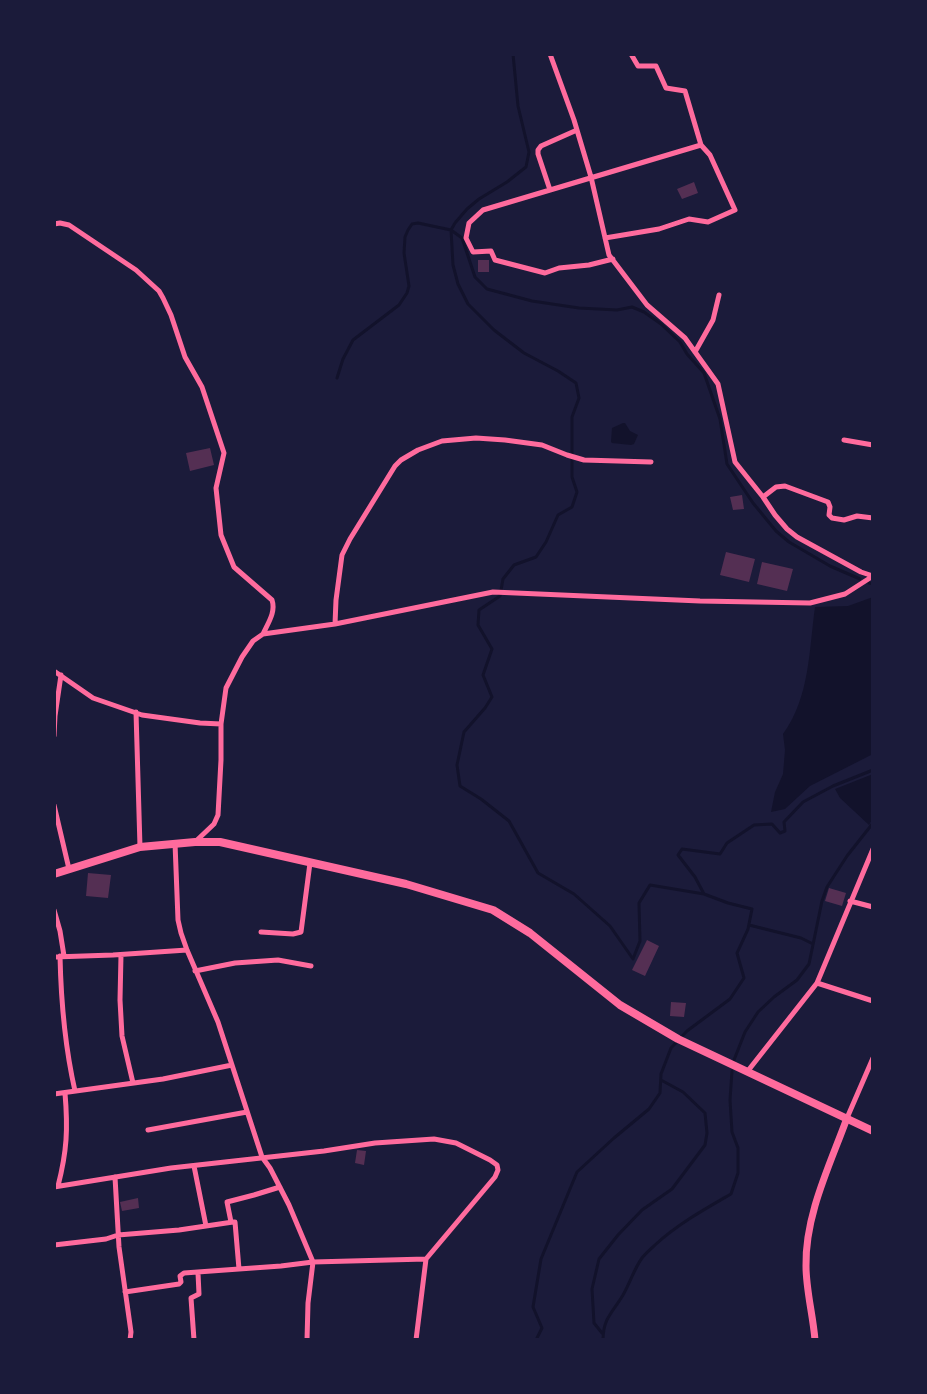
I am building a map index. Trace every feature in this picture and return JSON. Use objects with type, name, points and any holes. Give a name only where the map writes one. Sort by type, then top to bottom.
[{"type":"main road","points":[[54,874],[140,847],[175,843],[220,842],[406,884],[494,910],[530,933],[620,1005],[678,1039],[873,1131]]},
{"type":"main road","points":[[815,1340],[806,1267],[807,1242],[820,1193],[848,1118]]},
{"type":"street","points":[[550,54],[591,177],[609,255],[648,305],[685,338],[718,384],[735,462],[781,522],[797,537],[861,572],[873,576]]},
{"type":"street","points":[[605,238],[659,229],[689,219],[708,222],[735,210],[710,155],[701,145],[685,91],[666,88],[656,66],[638,66],[630,54]]},
{"type":"street","points":[[550,190],[538,150],[577,130]]},
{"type":"street","points":[[613,259],[589,265],[559,268],[545,273],[495,260],[491,251],[473,252],[466,238],[469,223],[483,210],[701,145]]},
{"type":"street","points":[[54,224],[69,225],[136,270],[163,297],[185,357],[202,387],[224,453],[216,488],[221,535],[234,567],[272,600],[274,606],[263,634]]},
{"type":"street","points":[[695,352],[713,320],[719,295]]},
{"type":"street","points":[[335,624],[342,555],[395,466],[418,450],[442,441],[477,438],[542,445],[584,460],[651,462]]},
{"type":"street","points":[[844,440],[873,446]]},
{"type":"street","points":[[763,497],[776,487],[785,486],[828,502],[829,515],[832,518],[844,520],[857,516],[873,518]]},
{"type":"street","points":[[195,842],[214,824],[218,815],[221,724],[226,688],[242,657],[253,641],[263,634],[335,624],[493,592],[716,602],[810,603],[845,594],[873,576]]},
{"type":"street","points":[[54,671],[93,698],[136,712],[169,719],[221,724]]},
{"type":"street","points":[[54,736],[61,675]]},
{"type":"street","points":[[136,712],[140,847]]},
{"type":"street","points":[[54,805],[69,869]]},
{"type":"street","points":[[175,843],[178,920],[187,950],[218,1022],[262,1157],[280,1187],[313,1262],[308,1303],[307,1340]]},
{"type":"street","points":[[747,1072],[817,983],[873,849]]},
{"type":"street","points":[[261,932],[293,934],[301,932],[310,862]]},
{"type":"street","points":[[850,901],[873,907]]},
{"type":"street","points":[[54,910],[60,931],[60,995],[65,1041],[75,1091]]},
{"type":"street","points":[[59,956],[121,955],[187,950]]},
{"type":"street","points":[[121,955],[122,1036],[134,1083]]},
{"type":"street","points":[[195,971],[235,963],[278,960],[311,966]]},
{"type":"street","points":[[817,983],[873,1001]]},
{"type":"street","points":[[848,1118],[873,1058]]},
{"type":"street","points":[[54,1094],[163,1079],[232,1065]]},
{"type":"street","points":[[65,1093],[67,1140],[64,1161],[56,1187],[262,1157],[375,1143],[439,1139],[456,1143],[490,1160],[497,1165],[498,1170],[495,1177],[426,1259],[416,1340]]},
{"type":"street","points":[[148,1130],[247,1112]]},
{"type":"street","points":[[194,1166],[206,1226]]},
{"type":"street","points":[[115,1177],[119,1247],[131,1332],[130,1340]]},
{"type":"street","points":[[231,1222],[228,1201],[254,1196],[280,1187]]},
{"type":"street","points":[[54,1245],[106,1239],[118,1235],[235,1222],[239,1269]]},
{"type":"street","points":[[125,1292],[178,1284],[181,1275],[198,1273],[313,1262],[426,1259]]},
{"type":"street","points":[[194,1340],[191,1298],[199,1294],[198,1273]]},
{"type":"shaded area","points":[[623,423],[630,431],[638,435],[634,444],[611,442],[612,428]]},
{"type":"shaded area","points":[[873,597],[873,754],[810,786],[785,809],[771,812],[775,792],[783,774],[785,750],[783,734],[799,705],[807,673],[815,607],[848,606]]},
{"type":"shaded area","points":[[873,774],[873,818],[869,825],[840,798],[835,789]]},
{"type":"building","points":[[694,182],[698,193],[682,199],[677,189]]},
{"type":"building","points":[[478,260],[489,260],[489,272],[478,272]]},
{"type":"building","points":[[210,448],[214,465],[190,471],[186,453]]},
{"type":"building","points":[[742,495],[744,509],[733,510],[730,497]]},
{"type":"building","points":[[726,552],[755,559],[749,582],[720,575]]},
{"type":"building","points":[[762,562],[793,569],[787,591],[757,584]]},
{"type":"building","points":[[88,873],[111,875],[108,898],[86,896]]},
{"type":"building","points":[[829,888],[846,893],[842,906],[825,901]]},
{"type":"building","points":[[647,940],[659,946],[645,976],[632,970]]},
{"type":"building","points":[[671,1002],[686,1003],[684,1017],[670,1016]]},
{"type":"building","points":[[357,1150],[366,1151],[364,1165],[355,1163]]},
{"type":"building","points":[[138,1198],[139,1208],[122,1211],[120,1202]]},
{"type":"waterway","points":[[513,54],[518,106],[529,152],[526,167],[479,199],[455,223],[451,230],[453,265],[458,284],[468,304],[494,330],[524,353],[576,383],[579,398],[572,417],[572,477],[577,492],[572,507],[558,515],[546,542],[536,557],[514,565],[503,579],[500,596],[479,610],[478,625],[492,649],[483,675],[492,697],[464,732],[457,765],[460,786],[509,821],[538,873],[574,894],[610,926],[633,959],[640,941],[639,903],[650,885],[704,894]]},
{"type":"waterway","points":[[337,378],[343,359],[353,340],[399,305],[407,293],[409,286],[404,253],[405,237],[412,224],[418,223],[451,230],[462,238],[475,277],[487,289],[532,301],[579,308],[617,310],[632,307],[661,324],[680,342],[687,354],[704,373],[720,419],[727,464],[753,503],[776,531],[789,542],[830,566],[860,579]]},
{"type":"waterway","points":[[869,583],[873,584]]},
{"type":"waterway","points":[[536,1340],[542,1328],[533,1307],[541,1259],[577,1172],[649,1109],[660,1093],[661,1074],[671,1048],[687,1031],[730,999],[744,978],[737,953],[748,929],[752,909],[704,894],[695,877],[678,855],[682,849],[720,854],[727,843],[754,825],[772,824],[780,833],[785,831],[784,822],[803,802],[833,786],[873,770]]},
{"type":"waterway","points":[[734,1060],[745,1032],[758,1012],[797,980],[809,964],[827,887],[847,856],[873,823]]},
{"type":"waterway","points":[[749,925],[801,938],[813,944]]},
{"type":"waterway","points":[[603,1340],[603,1332],[609,1316],[644,1256],[682,1224],[731,1194],[738,1173],[738,1148],[732,1132],[730,1100],[732,1071]]},
{"type":"waterway","points":[[602,1333],[594,1323],[592,1289],[599,1259],[642,1210],[672,1189],[705,1145],[707,1133],[705,1113],[683,1092],[661,1080]]}]
